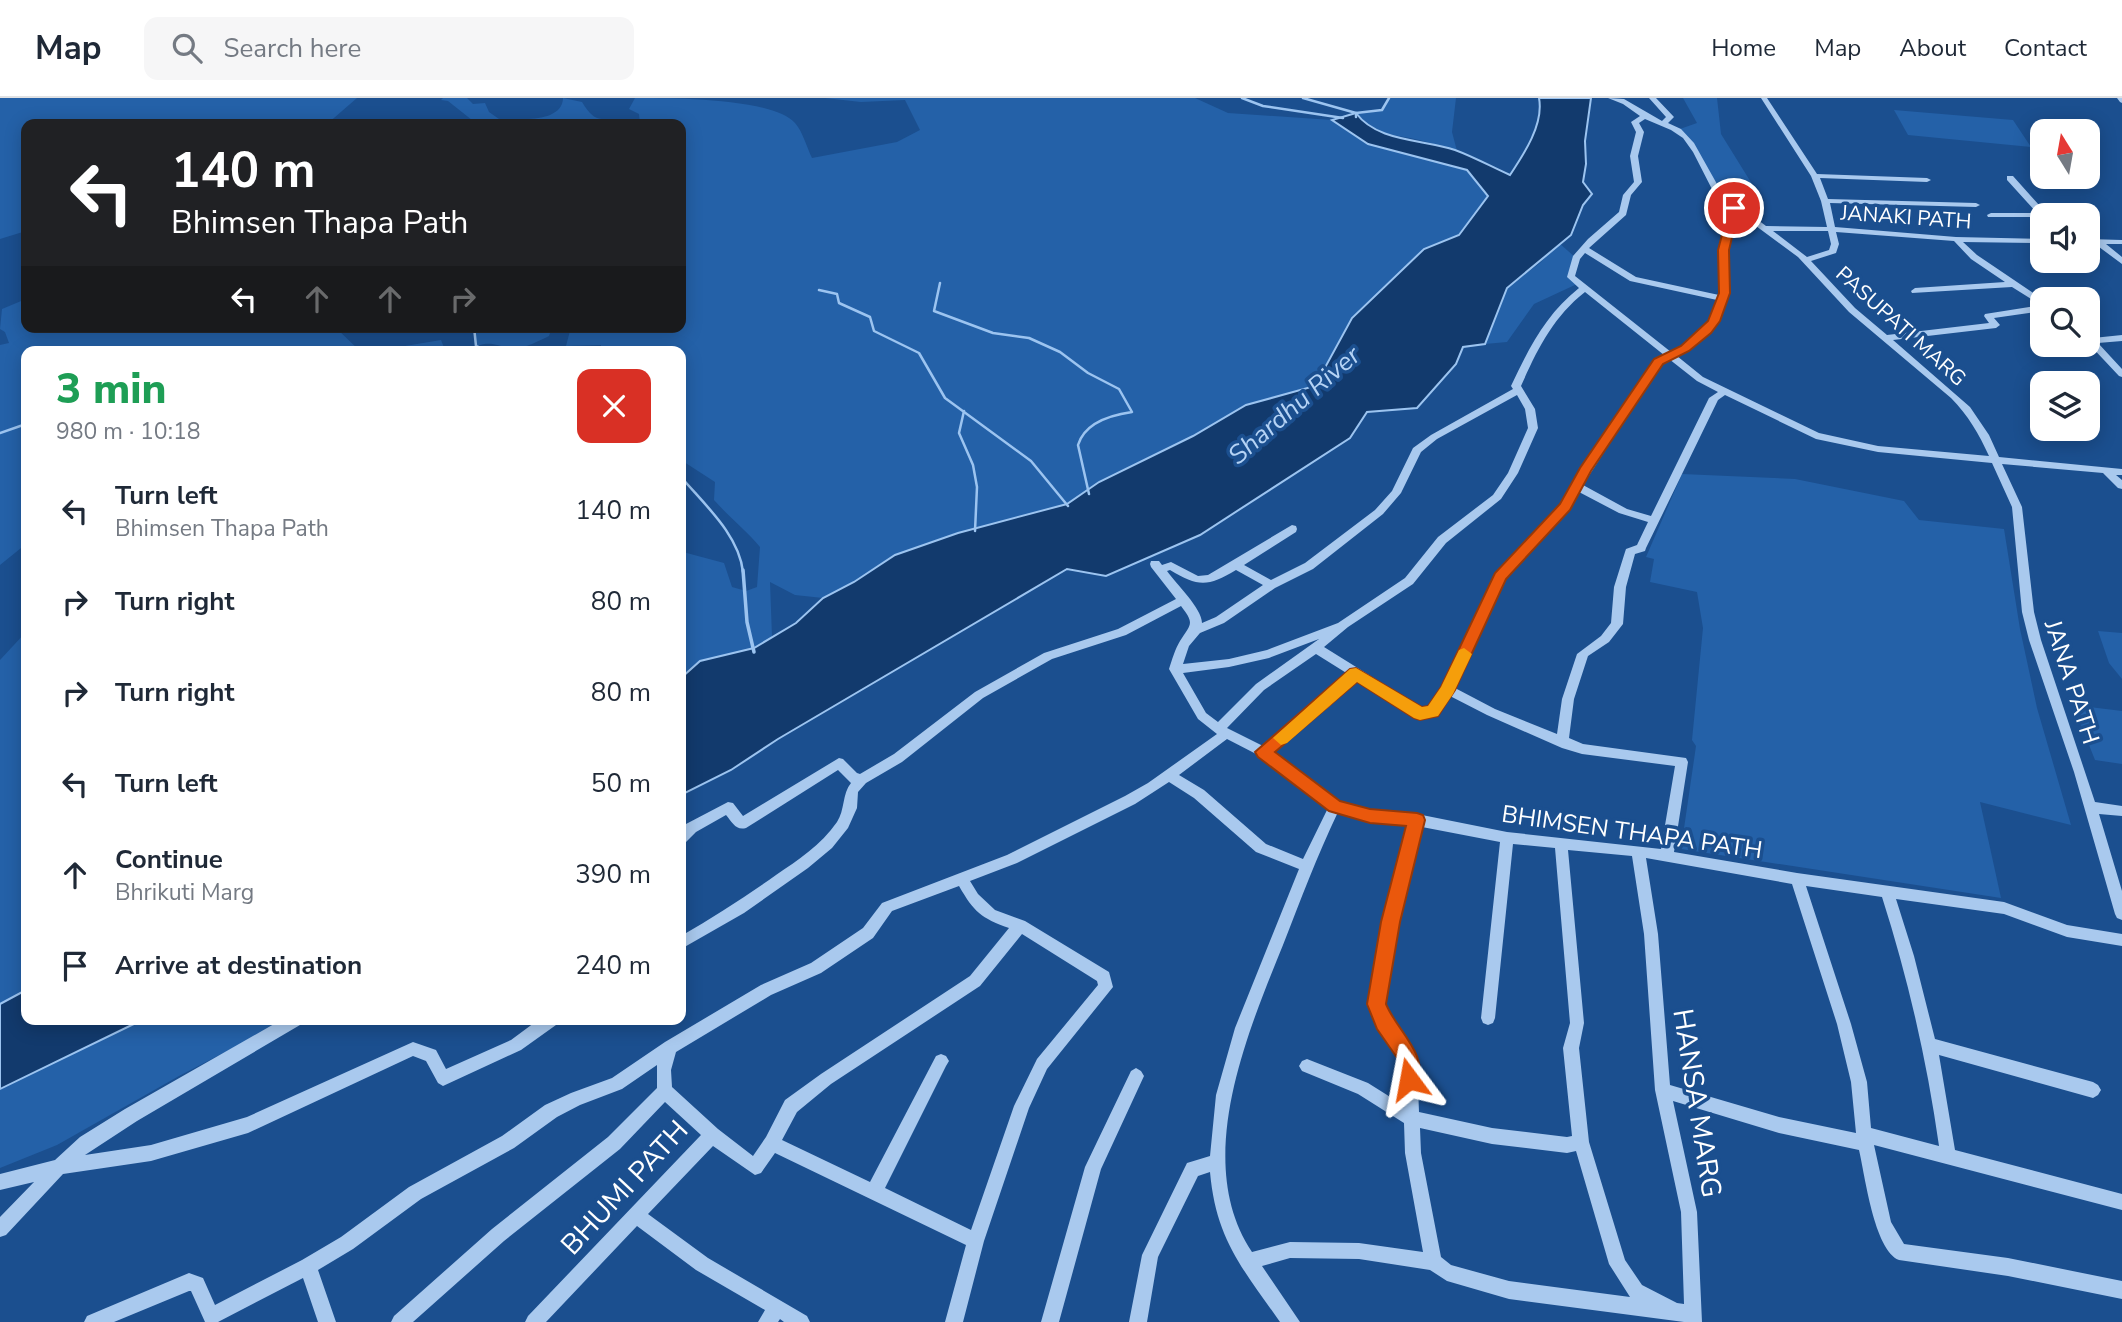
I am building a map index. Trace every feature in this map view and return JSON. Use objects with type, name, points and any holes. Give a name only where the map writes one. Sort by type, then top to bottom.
[{"type":"street","points":[[1611,98],[1631,104],[1645,116],[1665,122],[1689,141],[1710,183],[1734,208],[1767,228]]},
{"type":"street","points":[[1652,98],[1670,117],[1665,122]]},
{"type":"street","points":[[1764,98],[1815,176],[1825,201],[1835,244],[1833,251],[1806,260]]},
{"type":"street","points":[[1645,116],[1635,122],[1640,132],[1634,156],[1637,182],[1627,195],[1623,213],[1576,258],[1571,277],[1672,357],[1724,392],[1816,436],[1878,449],[2104,468],[2122,472]]},
{"type":"street","points":[[1815,176],[1927,180]]},
{"type":"street","points":[[2010,178],[2032,203]]},
{"type":"street","points":[[1825,201],[1976,205]]},
{"type":"street","points":[[1316,648],[1420,713],[1433,711],[1448,690],[1500,576],[1551,524],[1658,361],[1672,357],[1707,331],[1714,321],[1726,287],[1724,250],[1734,208]]},
{"type":"street","points":[[1991,215],[2030,215]]},
{"type":"street","name":"JANAKI PATH","points":[[1767,228],[1830,229],[1956,239],[2030,240]]},
{"type":"street","name":"PASUPATI MARG","points":[[1767,228],[1806,260],[1852,310],[1967,409],[1996,461]]},
{"type":"street","points":[[1956,239],[1974,257],[2030,295]]},
{"type":"street","points":[[2100,242],[2122,243]]},
{"type":"street","points":[[2100,246],[2122,261]]},
{"type":"street","points":[[1584,249],[1633,279],[1721,298]]},
{"type":"street","points":[[1915,291],[2016,284]]},
{"type":"street","points":[[93,1322],[189,1282],[197,1284],[211,1317],[347,1243],[415,1193],[508,1142],[551,1111],[577,1098],[617,1084],[670,1047],[766,990],[827,961],[868,933],[887,907],[1012,859],[1130,800],[1169,776],[1222,731],[1260,687],[1316,648],[1344,624],[1409,581],[1442,540],[1497,497],[1513,473],[1533,428],[1530,409],[1517,391],[1517,386],[1537,337],[1567,300],[1583,289]]},
{"type":"street","points":[[1887,338],[1996,325],[1988,316],[2030,307]]},
{"type":"street","points":[[2100,339],[2122,338]]},
{"type":"street","points":[[2100,350],[2122,374]]},
{"type":"street","points":[[1344,624],[1269,654],[1178,675],[1184,644],[1196,630],[1246,604],[1271,585],[1309,566],[1379,512],[1396,492],[1418,450],[1434,436],[1517,391]]},
{"type":"street","points":[[1562,743],[1569,699],[1583,654],[1605,639],[1616,624],[1620,587],[1630,552],[1642,548],[1653,520],[1714,398],[1724,392]]},
{"type":"street","name":"JANA PATH","points":[[1996,461],[2017,506],[2026,599],[2035,640],[2122,914]]},
{"type":"street","points":[[2104,468],[2122,486]]},
{"type":"street","points":[[1577,486],[1623,511],[1653,520]]},
{"type":"street","points":[[1196,630],[1196,617],[1157,566],[1171,566],[1196,581],[1205,581],[1236,565],[1292,529]]},
{"type":"street","points":[[1236,565],[1271,585]]},
{"type":"street","points":[[686,940],[739,909],[827,844],[843,824],[850,808],[852,791],[860,779],[898,758],[979,695],[1010,675],[1048,656],[1122,632],[1184,599]]},
{"type":"street","points":[[1264,752],[1356,674]]},
{"type":"street","name":"BHIMSEN THAPA PATH","points":[[1178,675],[1202,716],[1222,731],[1264,752],[1335,806],[1370,816],[1417,820],[1507,838],[1638,851],[1797,879],[2004,908],[2067,931],[2122,940]]},
{"type":"street","points":[[1448,690],[1490,712],[1562,743],[1605,754],[1682,762],[1667,856]]},
{"type":"street","points":[[686,833],[728,807],[741,824],[839,763],[853,778],[860,779]]},
{"type":"street","points":[[1169,776],[1199,794],[1261,848],[1308,867]]},
{"type":"street","points":[[1291,1322],[1232,1239],[1222,1211],[1217,1162],[1224,1095],[1242,1028],[1335,806]]},
{"type":"street","points":[[2090,807],[2122,811]]},
{"type":"street","points":[[1417,820],[1395,904],[1377,1004],[1384,1022],[1409,1060],[1413,1153],[1433,1262]]},
{"type":"street","points":[[1488,1018],[1507,838]]},
{"type":"street","points":[[1561,845],[1577,1023],[1571,1048],[1581,1142],[1618,1264],[1636,1290],[1688,1316]]},
{"type":"street","name":"HANSA MARG","points":[[1638,851],[1651,934],[1663,1090],[1689,1212],[1688,1316]]},
{"type":"street","points":[[954,1322],[976,1241],[1022,1106],[1042,1064],[1106,987],[1104,977],[1020,925],[990,915],[973,898],[962,879]]},
{"type":"street","points":[[1797,879],[1844,1024],[1859,1082],[1865,1138],[1883,1225],[1899,1252],[2008,1267],[2122,1290]]},
{"type":"street","points":[[1887,892],[1902,936],[1930,1045],[1948,1155]]},
{"type":"street","points":[[712,1135],[755,1167],[772,1143],[791,1106],[826,1079],[975,981],[1020,925]]},
{"type":"street","points":[[0,1228],[86,1143],[286,1025]]},
{"type":"street","points":[[0,1182],[59,1167],[151,1153],[248,1125],[413,1049],[431,1055],[443,1078],[516,1045],[544,1025]]},
{"type":"street","points":[[1930,1045],[2093,1090]]},
{"type":"street","points":[[400,1322],[498,1235],[614,1143],[665,1091],[663,1070],[670,1047]]},
{"type":"street","points":[[874,1192],[941,1061]]},
{"type":"street","points":[[1307,1066],[1363,1088],[1410,1118],[1492,1136],[1567,1145],[1581,1142]]},
{"type":"street","points":[[1050,1322],[1093,1167],[1136,1076]]},
{"type":"street","points":[[1663,1090],[1779,1125],[1865,1138],[1948,1155],[2122,1202]]},
{"type":"street","name":"BHUMI PATH","points":[[534,1322],[712,1135],[665,1091]]},
{"type":"street","points":[[772,1143],[976,1241]]},
{"type":"street","points":[[1138,1322],[1150,1255],[1172,1208],[1193,1169],[1217,1162]]},
{"type":"street","points":[[635,1215],[702,1265],[802,1322]]},
{"type":"street","points":[[1248,1261],[1290,1250],[1359,1251],[1433,1262],[1447,1272],[1509,1290],[1688,1316]]},
{"type":"street","points":[[308,1266],[327,1322]]},
{"type":"street","points":[[767,1322],[778,1307]]},
{"type":"shaded area","points":[[0,98],[357,98],[333,119],[21,119],[21,233],[0,239]]},
{"type":"shaded area","points":[[467,98],[473,104],[485,103],[489,112],[499,119],[471,119],[448,101],[441,100]]},
{"type":"shaded area","points":[[563,98],[582,102],[592,115],[606,119],[526,119],[544,117],[555,112],[562,104]]},
{"type":"shaded area","points":[[635,98],[672,98],[720,101],[766,109],[795,123],[812,158],[897,142],[920,130],[905,100],[861,102],[825,98],[1195,98],[1228,113],[1332,120],[1368,144],[1467,170],[1488,195],[1459,235],[1424,249],[1352,318],[1315,386],[1246,405],[1193,436],[1099,482],[1067,504],[958,533],[895,555],[854,582],[823,598],[795,595],[770,582],[772,637],[754,648],[700,661],[686,674],[686,553],[724,563],[732,587],[746,591],[757,587],[760,547],[714,500],[715,482],[686,463],[686,346],[566,346],[569,333],[686,333],[686,119],[640,119],[639,114],[629,109]]},
{"type":"shaded area","points":[[1389,98],[1456,98],[1452,132],[1457,151],[1377,130],[1356,113],[1382,110]]},
{"type":"shaded area","points":[[1683,98],[1717,98],[1721,134],[1752,184],[1710,183],[1697,155],[1677,130],[1697,123]]},
{"type":"shaded area","points":[[1894,110],[2013,120],[2030,147],[1908,135]]},
{"type":"shaded area","points":[[1559,243],[1576,258],[1572,269],[1577,284],[1534,304],[1507,342],[1485,344],[1507,288],[1540,263]]},
{"type":"shaded area","points":[[21,301],[21,333],[341,333],[355,346],[21,346],[21,548],[0,565],[0,345],[9,343],[5,332],[0,329],[2,309]]},
{"type":"shaded area","points":[[474,333],[550,333],[549,336],[526,346],[475,346]]},
{"type":"shaded area","points":[[441,340],[443,346],[405,346]]},
{"type":"shaded area","points":[[1682,474],[1795,479],[1904,501],[1919,520],[2004,529],[2020,629],[2037,708],[2071,825],[1980,802],[2001,898],[1681,849],[1696,746],[1692,740],[1703,628],[1697,592],[1650,582],[1654,559],[1646,557]]},
{"type":"shaded area","points":[[2098,631],[2122,633],[2122,679],[2109,663]]},
{"type":"shaded area","points":[[21,637],[21,993],[0,1004],[0,660]]},
{"type":"shaded area","points":[[2073,705],[2122,711],[2122,764],[2095,760]]},
{"type":"shaded area","points":[[132,1025],[277,1025],[179,1076],[57,1145],[0,1168],[0,1089]]},
{"type":"water","name":"Shardhu River","points":[[1539,98],[1591,98],[1583,182],[1592,194],[1583,205],[1571,235],[1507,288],[1485,344],[1463,347],[1456,364],[1417,408],[1367,412],[1350,438],[1200,535],[1106,576],[1067,569],[778,739],[731,770],[686,792],[686,674],[700,661],[754,648],[796,623],[823,598],[854,582],[895,555],[958,533],[1067,504],[1099,482],[1193,436],[1246,405],[1315,386],[1352,318],[1424,249],[1459,235],[1488,196],[1467,170],[1368,144],[1332,120],[1356,113],[1365,122],[1388,135],[1455,150],[1510,175],[1536,128]]},
{"type":"water","points":[[21,993],[21,1025],[132,1025],[0,1089],[0,1004]]},
{"type":"waterway","points":[[1242,98],[1263,106],[1343,118]]},
{"type":"waterway","points":[[1303,98],[1356,113]]},
{"type":"waterway","points":[[1356,113],[1382,110],[1389,98]]},
{"type":"waterway","points":[[940,283],[934,311],[993,333],[1029,338],[1060,352],[1088,373],[1119,389],[1132,412],[1116,415],[1093,425],[1081,437],[1078,445],[1089,494]]},
{"type":"waterway","points":[[819,290],[837,294],[839,303],[870,317],[874,331],[919,353],[945,398],[964,412]]},
{"type":"waterway","points":[[475,333],[476,346]]},
{"type":"waterway","points":[[964,412],[1031,461],[1068,506]]},
{"type":"waterway","points":[[964,412],[959,433],[973,465],[977,487],[975,531]]},
{"type":"waterway","points":[[0,433],[21,426]]},
{"type":"waterway","points":[[686,483],[728,533],[735,545],[743,572]]},
{"type":"waterway","points":[[743,570],[747,622],[754,652]]},
{"type":"slow traffic","points":[[1281,738],[1356,674],[1420,713],[1433,711],[1448,690],[1464,654]]},
{"type":"route","points":[[1409,1079],[1409,1060],[1384,1022],[1377,1004],[1391,922],[1417,820],[1370,816],[1335,806],[1264,752],[1356,674],[1420,713],[1433,711],[1448,690],[1500,576],[1566,507],[1585,471],[1658,361],[1685,349],[1707,331],[1714,321],[1725,293],[1724,250],[1734,208]]}]
